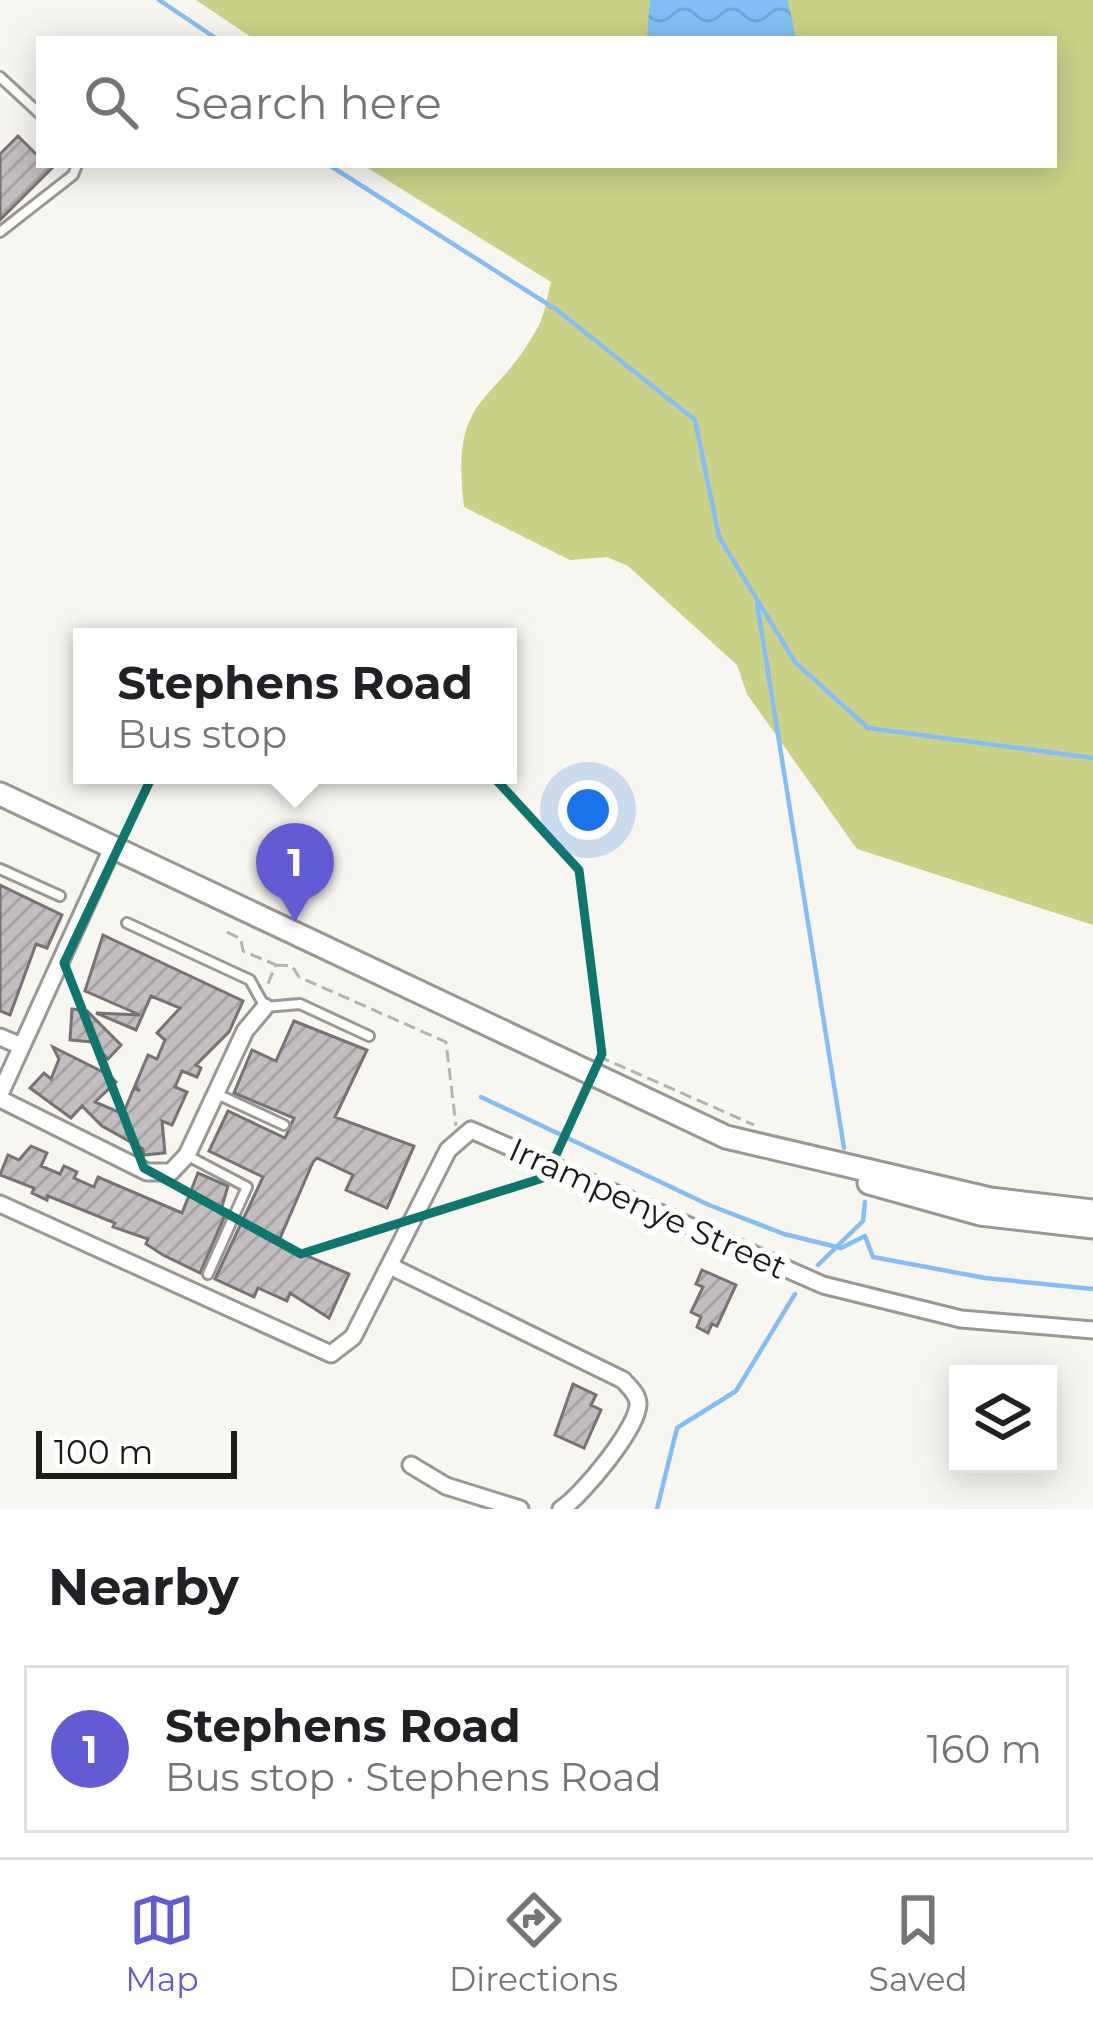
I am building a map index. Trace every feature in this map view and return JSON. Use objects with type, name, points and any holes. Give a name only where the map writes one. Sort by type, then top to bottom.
[{"type":"street","points":[[0,794],[726,1137],[990,1199],[1093,1210]]},
{"type":"street","points":[[113,846],[0,1097],[147,1172],[171,1172],[187,1155],[261,999]]},
{"type":"street","points":[[0,1037],[21,1046]]},
{"type":"street","name":"Irrampenye Street","points":[[457,1136],[471,1130],[489,1136],[823,1285],[961,1319],[1093,1330]]},
{"type":"street","points":[[0,1204],[331,1354],[353,1337],[457,1136]]},
{"type":"street","points":[[813,1161],[902,1196],[980,1214],[1093,1227]]},
{"type":"street","points":[[390,1266],[632,1389],[638,1407],[632,1427],[561,1509]]},
{"type":"street","points":[[410,1465],[446,1486],[520,1509]]},
{"type":"lane","points":[[0,77],[36,110]]},
{"type":"lane","points":[[0,232],[76,168]]},
{"type":"lane","points":[[0,869],[60,896]]},
{"type":"lane","points":[[127,923],[250,980],[261,999],[300,1004],[369,1036]]},
{"type":"lane","points":[[215,1093],[284,1125]]},
{"type":"lane","points":[[187,1155],[247,1187],[208,1274]]},
{"type":"path","points":[[227,932],[242,939],[243,951],[276,965],[292,966],[298,976],[446,1042],[457,1136]]},
{"type":"path","points":[[261,999],[276,965]]},
{"type":"path","points":[[582,1049],[769,1130]]},
{"type":"highlighted area","points":[[399,674],[579,870],[602,1054],[546,1177],[301,1254],[144,1168],[64,963],[164,751]]},
{"type":"green space","points":[[196,0],[1093,0],[1093,925],[857,849],[747,694],[737,665],[628,566],[607,557],[570,560],[464,507],[461,469],[470,421],[538,327],[551,282],[368,168],[1057,168],[1057,36],[250,36]]},
{"type":"water","points":[[650,0],[788,0],[795,36],[647,36]]},
{"type":"building","points":[[18,136],[36,154],[36,168],[52,168],[0,220],[0,154]]},
{"type":"building","points":[[0,885],[62,915],[47,948],[36,944],[10,1015],[0,1011]]},
{"type":"building","points":[[103,935],[243,1001],[229,1032],[196,1065],[201,1068],[197,1077],[182,1071],[175,1087],[187,1092],[172,1125],[162,1121],[165,1153],[144,1155],[143,1149],[102,1126],[82,1106],[71,1118],[30,1088],[44,1073],[51,1079],[59,1059],[53,1047],[109,1075],[116,1082],[95,1102],[123,1114],[134,1088],[140,1091],[135,1086],[148,1055],[157,1059],[165,1040],[157,1033],[180,1008],[151,996],[136,1030],[96,1013],[140,1015],[85,991]]},
{"type":"building","points":[[72,1009],[87,1011],[121,1045],[108,1059],[92,1042],[70,1040]]},
{"type":"building","points":[[294,1021],[367,1050],[335,1117],[414,1146],[387,1208],[346,1190],[353,1175],[317,1158],[313,1162],[278,1243],[349,1274],[329,1318],[290,1293],[287,1301],[258,1288],[254,1297],[215,1279],[263,1177],[209,1151],[228,1111],[285,1138],[294,1118],[234,1093],[252,1050],[276,1061]]},
{"type":"building","points":[[31,1146],[47,1153],[41,1166],[60,1174],[64,1166],[77,1172],[74,1178],[94,1187],[98,1177],[182,1213],[198,1173],[228,1186],[220,1213],[225,1215],[200,1273],[146,1244],[148,1239],[48,1196],[47,1200],[32,1193],[34,1188],[0,1175],[8,1155],[19,1160]]},
{"type":"building","points":[[702,1270],[736,1285],[717,1326],[712,1324],[708,1333],[697,1327],[701,1317],[691,1312],[703,1287],[696,1284]]},
{"type":"building","points":[[573,1384],[596,1395],[591,1405],[601,1410],[584,1448],[555,1435]]},
{"type":"waterway","points":[[159,0],[213,36]]},
{"type":"waterway","points":[[334,168],[557,310],[695,420],[719,537],[795,662],[868,728],[1093,758]]},
{"type":"waterway","points":[[757,603],[844,1148]]},
{"type":"waterway","points":[[481,1097],[709,1205],[784,1234],[841,1248],[865,1236],[873,1257],[985,1278],[1093,1289]]},
{"type":"waterway","points":[[818,1265],[863,1221],[865,1202]]},
{"type":"waterway","points":[[657,1509],[677,1428],[736,1391],[795,1294]]},
{"type":"place","name":"Stephens Road","points":[[295,922]]}]
